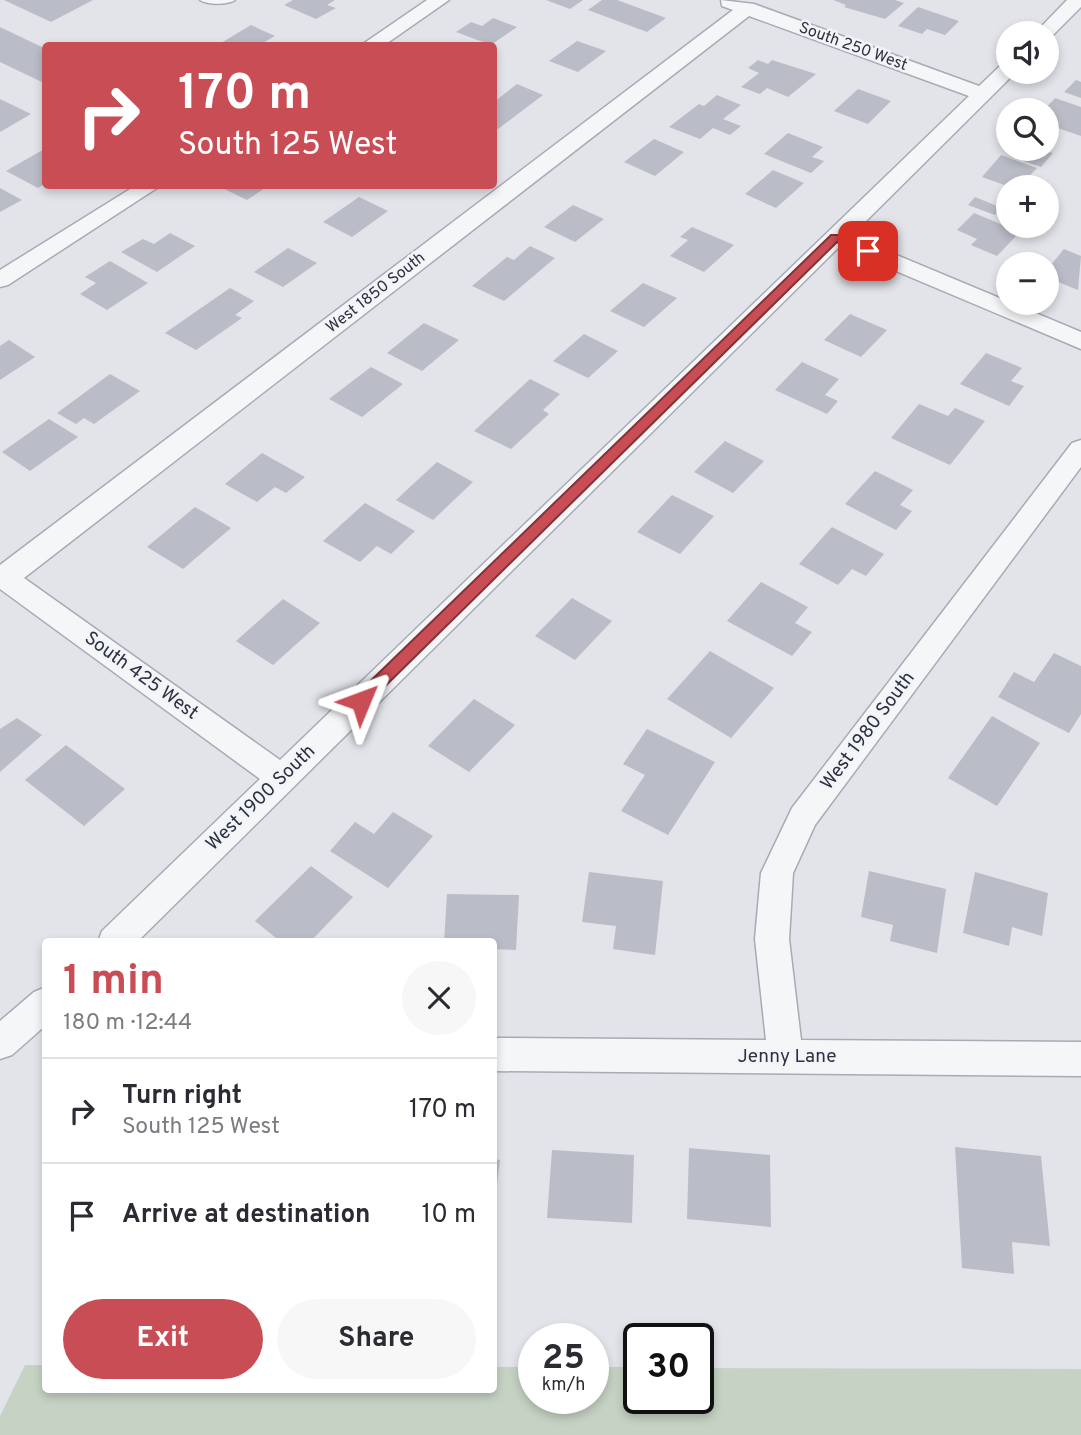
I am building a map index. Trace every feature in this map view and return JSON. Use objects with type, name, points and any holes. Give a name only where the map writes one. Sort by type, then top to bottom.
[{"type":"street","points":[[375,42],[440,0]]},
{"type":"street","name":"South 250 West","points":[[724,0],[982,94]]},
{"type":"street","points":[[1056,21],[1078,0]]},
{"type":"street","name":"West 1850 South","points":[[3,576],[747,8]]},
{"type":"street","name":"West 1900 South","points":[[118,938],[996,80]]},
{"type":"street","points":[[0,280],[144,189]]},
{"type":"street","points":[[835,237],[1081,341]]},
{"type":"street","name":"West 1980 South","points":[[785,1057],[772,939],[777,873],[803,817],[1081,449]]},
{"type":"street","name":"South 425 West","points":[[3,576],[282,778]]},
{"type":"street","points":[[0,1042],[42,1006]]},
{"type":"street","name":"Jenny Lane","points":[[497,1055],[1081,1059]]},
{"type":"lane","points":[[205,0],[230,0]]},
{"type":"green space","points":[[25,1365],[42,1365],[42,1393],[497,1393],[497,1367],[518,1367],[518,1414],[609,1414],[609,1367],[623,1367],[623,1414],[714,1414],[714,1368],[1081,1369],[1081,1435],[0,1435],[0,1416]]},
{"type":"building","points":[[4,0],[93,0],[51,22]]},
{"type":"building","points":[[293,0],[335,0],[327,5],[336,8],[316,19],[284,5]]},
{"type":"building","points":[[546,0],[583,0],[570,9]]},
{"type":"building","points":[[602,0],[617,0],[666,18],[647,32],[588,10]]},
{"type":"building","points":[[833,0],[895,0],[904,3],[885,19],[844,7],[846,5]]},
{"type":"building","points":[[918,7],[959,21],[945,35],[927,29],[922,34],[898,26]]},
{"type":"building","points":[[493,18],[517,27],[495,42],[483,42],[456,32],[471,22],[482,26]]},
{"type":"building","points":[[251,25],[275,36],[265,42],[223,42]]},
{"type":"building","points":[[0,27],[42,47],[42,82],[0,62]]},
{"type":"building","points":[[577,41],[606,51],[578,72],[549,61]]},
{"type":"building","points":[[758,60],[768,64],[772,60],[816,74],[788,97],[767,88],[760,94],[741,87],[759,73],[748,68]]},
{"type":"building","points":[[1076,80],[1081,82],[1081,98],[1064,92]]},
{"type":"building","points":[[517,84],[543,95],[498,129],[497,100]]},
{"type":"building","points":[[858,89],[891,101],[868,124],[834,111]]},
{"type":"building","points":[[717,95],[741,105],[723,119],[741,126],[730,135],[713,128],[700,139],[669,127],[699,104],[704,106]]},
{"type":"building","points":[[0,99],[31,114],[0,132]]},
{"type":"building","points":[[1059,99],[1081,107],[1081,136],[1059,128]]},
{"type":"building","points":[[788,133],[823,147],[812,157],[824,161],[811,173],[764,154]]},
{"type":"building","points":[[654,139],[684,152],[655,176],[624,162]]},
{"type":"building","points":[[42,150],[42,186],[38,188],[6,171]]},
{"type":"building","points":[[996,161],[1018,161],[1037,168],[1030,175],[996,175],[996,182],[982,177]]},
{"type":"building","points":[[1024,161],[1046,161],[1041,167]]},
{"type":"building","points":[[773,170],[804,183],[776,208],[745,194]]},
{"type":"building","points":[[0,188],[22,200],[0,212]]},
{"type":"building","points":[[224,189],[264,189],[247,200]]},
{"type":"building","points":[[359,197],[388,211],[352,237],[323,222]]},
{"type":"building","points":[[975,197],[996,206],[996,214],[995,215],[968,205]]},
{"type":"building","points":[[573,205],[604,219],[575,242],[544,227]]},
{"type":"building","points":[[974,213],[996,222],[996,238],[1014,238],[1001,252],[996,252],[996,256],[971,245],[977,239],[957,230]]},
{"type":"building","points":[[692,227],[734,245],[704,272],[670,256],[688,240],[680,237]]},
{"type":"building","points":[[170,233],[195,246],[157,272],[121,252],[143,239],[154,244]]},
{"type":"building","points":[[530,246],[555,258],[504,301],[472,286],[507,257],[514,260]]},
{"type":"building","points":[[288,248],[317,263],[283,287],[254,272]]},
{"type":"building","points":[[1064,249],[1081,256],[1078,290],[1059,282],[1059,255]]},
{"type":"building","points":[[110,261],[148,283],[107,310],[80,294],[96,283],[85,277]]},
{"type":"building","points":[[643,283],[677,298],[644,327],[610,311]]},
{"type":"building","points":[[230,288],[254,301],[235,315],[242,318],[196,350],[165,333]]},
{"type":"building","points":[[850,314],[887,330],[861,357],[824,340]]},
{"type":"building","points":[[424,323],[459,340],[422,371],[387,353]]},
{"type":"building","points":[[584,334],[618,351],[588,378],[553,361]]},
{"type":"building","points":[[9,340],[35,357],[0,380],[0,346]]},
{"type":"building","points":[[986,353],[1022,368],[1011,381],[1024,386],[1009,406],[960,384]]},
{"type":"building","points":[[802,362],[839,379],[825,395],[838,401],[827,414],[775,390]]},
{"type":"building","points":[[371,367],[403,384],[362,417],[329,399]]},
{"type":"building","points":[[110,374],[140,391],[94,424],[84,418],[76,424],[57,413]]},
{"type":"building","points":[[530,379],[560,394],[543,410],[549,414],[511,449],[474,431]]},
{"type":"building","points":[[919,404],[948,416],[955,408],[985,421],[950,465],[891,438]]},
{"type":"building","points":[[49,419],[78,437],[30,471],[2,452]]},
{"type":"building","points":[[725,441],[764,461],[733,493],[694,472]]},
{"type":"building","points":[[262,453],[305,477],[286,493],[275,487],[257,502],[225,484]]},
{"type":"building","points":[[437,462],[473,482],[433,520],[396,500]]},
{"type":"building","points":[[875,471],[913,490],[900,505],[912,511],[896,530],[845,504]]},
{"type":"building","points":[[672,495],[714,516],[680,554],[637,532]]},
{"type":"building","points":[[365,503],[415,531],[391,554],[377,546],[360,562],[323,541]]},
{"type":"building","points":[[195,507],[231,528],[183,569],[147,547]]},
{"type":"building","points":[[832,527],[884,554],[866,576],[852,569],[838,585],[799,564]]},
{"type":"building","points":[[761,582],[808,607],[795,623],[812,632],[792,656],[727,621]]},
{"type":"building","points":[[572,598],[612,621],[575,660],[535,636]]},
{"type":"building","points":[[283,599],[320,623],[273,665],[236,641]]},
{"type":"building","points":[[710,651],[774,688],[731,738],[667,699]]},
{"type":"building","points":[[1054,653],[1081,666],[1081,714],[1069,733],[998,697],[1014,672],[1034,682]]},
{"type":"building","points":[[474,699],[515,725],[469,772],[428,746]]},
{"type":"building","points":[[992,716],[1040,743],[997,806],[948,778]]},
{"type":"building","points":[[17,718],[42,735],[0,772],[0,729]]},
{"type":"building","points":[[647,729],[715,762],[668,835],[621,811],[645,775],[623,764]]},
{"type":"building","points":[[66,745],[125,789],[84,826],[25,780]]},
{"type":"building","points":[[393,812],[433,836],[388,888],[330,851],[355,822],[374,834]]},
{"type":"building","points":[[311,866],[353,897],[314,938],[276,938],[255,921]]},
{"type":"building","points":[[869,871],[946,889],[937,953],[890,941],[893,925],[861,917]]},
{"type":"building","points":[[589,872],[663,881],[655,955],[613,949],[616,926],[582,922]]},
{"type":"building","points":[[975,872],[1048,893],[1042,936],[1012,927],[1009,946],[963,933]]},
{"type":"building","points":[[447,894],[519,895],[516,950],[497,949],[497,938],[444,938]]},
{"type":"building","points":[[955,1147],[1041,1156],[1050,1246],[1012,1242],[1014,1274],[962,1268]]},
{"type":"building","points":[[689,1148],[770,1155],[771,1227],[687,1219]]},
{"type":"building","points":[[552,1150],[634,1155],[632,1223],[547,1218]]},
{"type":"building","points":[[497,1160],[500,1160],[497,1184]]},
{"type":"route","points":[[361,701],[835,237],[868,251]]}]
